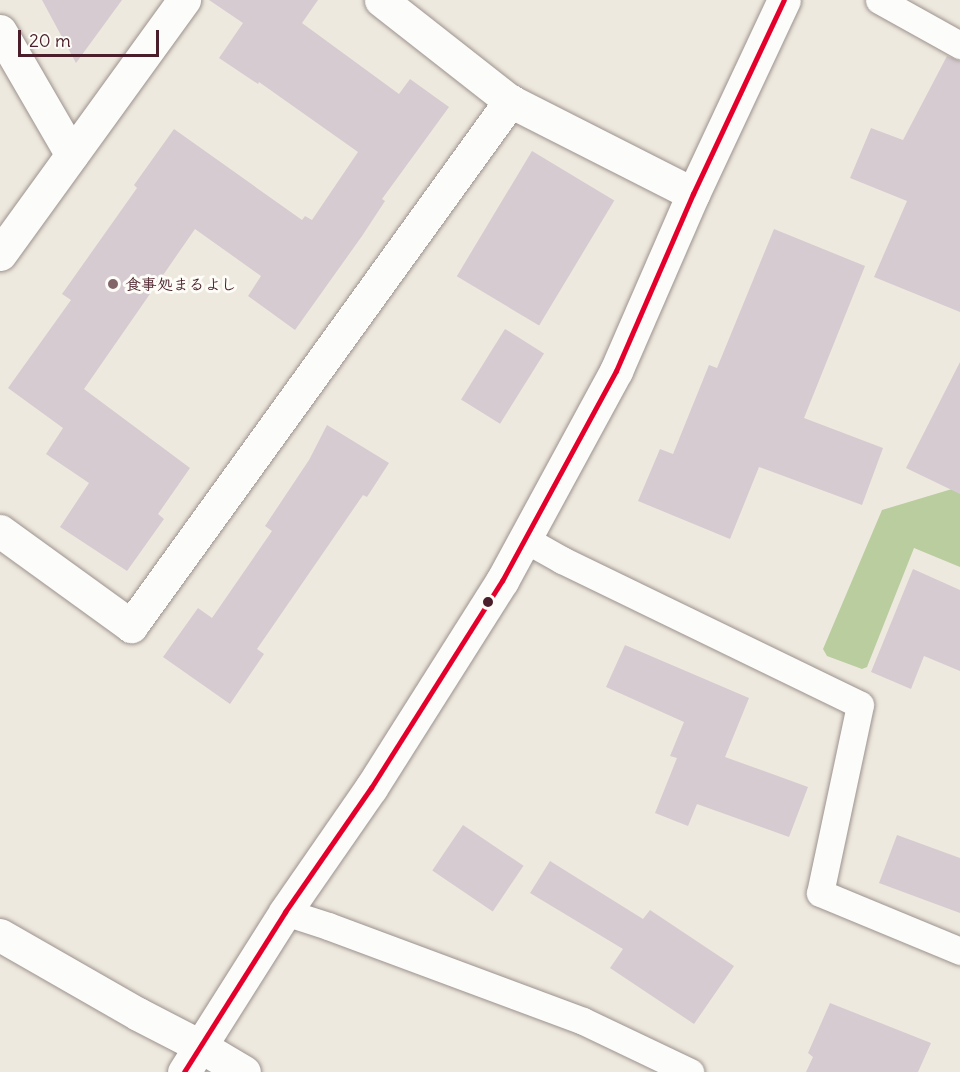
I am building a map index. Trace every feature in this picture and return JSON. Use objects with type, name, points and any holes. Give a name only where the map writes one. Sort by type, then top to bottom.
[{"type":"street","points":[[0,254],[184,0]]},
{"type":"street","points":[[381,0],[510,101],[693,194]]},
{"type":"street","points":[[192,1059],[285,912],[384,768],[502,581],[523,538],[616,371],[693,194],[784,0]]},
{"type":"street","points":[[0,31],[72,155]]},
{"type":"street","points":[[0,531],[131,626],[510,101]]},
{"type":"street","points":[[0,935],[138,1014],[192,1059],[244,1072]]},
{"type":"lane","points":[[879,0],[960,45]]},
{"type":"lane","points":[[523,538],[562,560],[860,705],[820,893],[960,951]]},
{"type":"lane","points":[[285,912],[583,1021],[690,1072]]},
{"type":"green space","points":[[960,474],[960,567],[914,548],[867,667],[862,669],[827,656],[823,649],[882,510],[952,489]]},
{"type":"building","points":[[42,0],[122,0],[76,63]]},
{"type":"building","points":[[209,0],[318,0],[302,23],[399,94],[410,79],[449,107],[382,199],[385,201],[362,236],[295,330],[248,296],[261,276],[195,229],[84,389],[190,468],[158,514],[164,519],[127,571],[60,527],[89,483],[46,454],[63,428],[8,388],[71,300],[62,294],[137,188],[134,185],[174,129],[302,220],[305,216],[312,220],[358,152],[259,82],[258,84],[219,58],[243,23]]},
{"type":"building","points":[[947,56],[960,61],[960,312],[874,277],[907,201],[850,178],[871,128],[903,140]]},
{"type":"building","points":[[532,151],[614,200],[539,326],[457,276]]},
{"type":"building","points":[[774,229],[865,266],[804,418],[883,448],[862,505],[759,467],[730,539],[638,501],[660,449],[673,454],[709,365],[717,368]]},
{"type":"building","points":[[505,329],[544,353],[500,424],[461,399]]},
{"type":"building","points":[[960,362],[960,494],[906,468]]},
{"type":"building","points":[[327,425],[389,463],[367,497],[363,495],[257,649],[264,654],[230,704],[163,657],[198,608],[212,618],[272,531],[265,526],[309,460]]},
{"type":"building","points":[[913,569],[960,590],[960,671],[924,656],[911,689],[871,672]]},
{"type":"building","points":[[625,645],[749,698],[725,757],[808,787],[789,837],[697,804],[688,826],[655,813],[677,758],[670,756],[684,722],[606,687]]},
{"type":"building","points":[[463,825],[524,866],[493,911],[432,871]]},
{"type":"building","points":[[897,835],[960,858],[960,913],[879,883]]},
{"type":"building","points":[[550,861],[643,919],[650,910],[734,966],[694,1024],[610,968],[623,949],[530,893]]},
{"type":"building","points":[[830,1003],[931,1043],[918,1072],[806,1072],[813,1057],[808,1053]]},
{"type":"transit line","points":[[184,1072],[285,912],[371,788],[502,581],[616,371],[693,194],[784,0]]},
{"type":"place","name":"食事処まるよし","points":[[113,284]]}]
